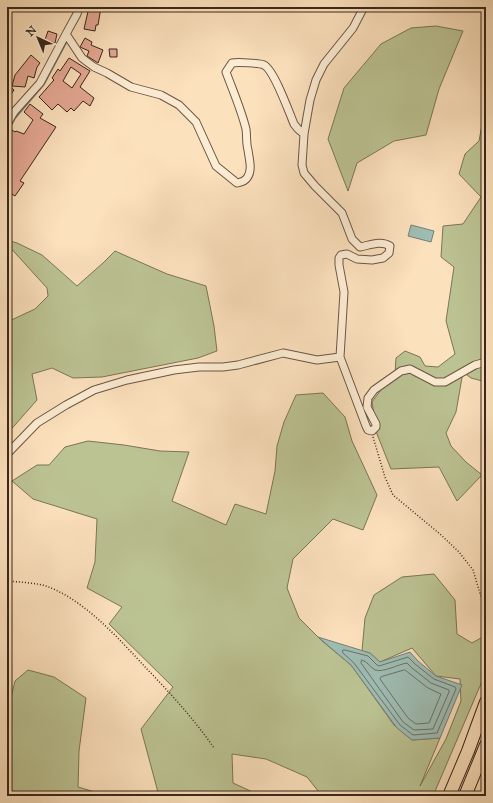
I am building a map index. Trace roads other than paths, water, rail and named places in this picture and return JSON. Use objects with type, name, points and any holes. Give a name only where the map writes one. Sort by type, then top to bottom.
[{"type":"highway","points":[[449,796],[486,702]]},
{"type":"highway","points":[[465,796],[486,745]]},
{"type":"street","points":[[7,124],[14,112],[40,83],[68,37],[79,7]]},
{"type":"street","points":[[364,7],[354,28],[324,64],[316,80],[310,100],[304,134],[302,165],[304,173],[342,213],[352,239],[360,247],[380,242],[386,243],[390,246],[389,253],[383,258],[372,260],[357,259],[347,254],[341,255],[339,258],[344,292],[340,357],[366,426],[368,430],[372,431],[376,428],[376,424],[367,407],[368,398],[374,390],[401,371],[410,369],[434,382],[445,382],[475,365],[486,362]]},
{"type":"street","points":[[68,37],[82,58],[94,67],[131,87],[161,94],[179,105],[196,122],[216,166],[237,184],[243,182],[248,177],[250,171],[250,160],[247,150],[246,130],[226,72],[232,63],[237,62],[263,65],[275,79],[294,124],[304,134]]},
{"type":"street","points":[[7,454],[37,424],[66,405],[94,390],[127,380],[174,370],[238,365],[283,353],[317,360],[340,357]]},
{"type":"water","points":[[411,225],[434,231],[431,242],[408,236]]},
{"type":"water","points":[[318,637],[370,653],[380,662],[410,652],[436,676],[462,685],[440,738],[412,740],[397,728],[351,665]]},
{"type":"waterway","points":[[81,11],[83,7]]},
{"type":"waterway","points":[[7,133],[15,118],[44,84],[68,39]]}]
